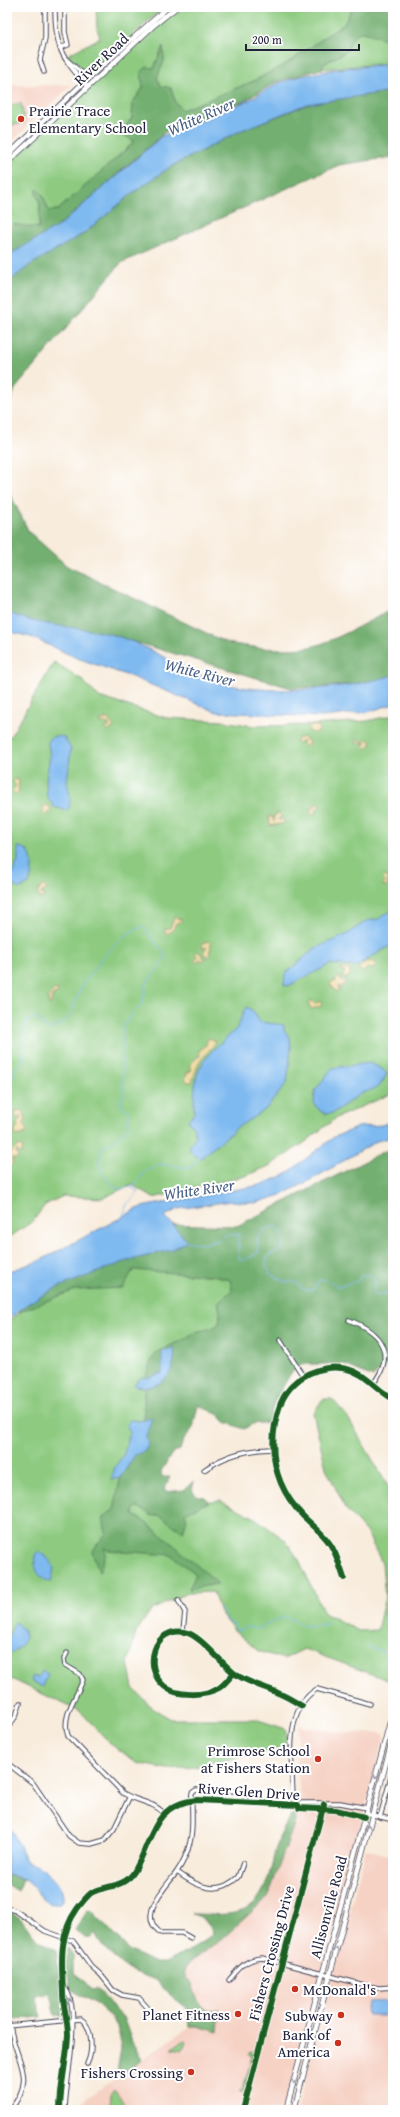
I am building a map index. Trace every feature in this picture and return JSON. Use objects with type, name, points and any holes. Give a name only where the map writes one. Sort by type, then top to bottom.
[{"type":"main road","name":"River Road","points":[[7,156],[88,78],[168,7]]},
{"type":"main road","name":"River Road","points":[[7,164],[92,83],[177,7]]},
{"type":"main road","name":"Allisonville Road","points":[[286,2110],[393,1711]]},
{"type":"main road","name":"Allisonville Road","points":[[294,2110],[331,1976],[393,1737]]},
{"type":"street","points":[[44,72],[40,60],[45,38],[45,7]]},
{"type":"street","points":[[55,7],[55,34],[60,48],[68,65],[88,87]]},
{"type":"street","points":[[60,48],[68,45],[65,32],[64,7]]},
{"type":"street","points":[[64,57],[92,83]]},
{"type":"street","points":[[349,1320],[370,1330],[382,1347],[383,1366],[373,1384]]},
{"type":"street","points":[[280,1340],[303,1376]]},
{"type":"street","points":[[344,1578],[331,1545],[295,1506],[282,1488],[275,1470],[272,1449],[280,1405],[289,1389],[303,1376],[322,1369],[341,1368],[360,1374],[393,1399]]},
{"type":"street","points":[[204,1470],[217,1461],[235,1454],[255,1450],[272,1449]]},
{"type":"street","points":[[178,1600],[185,1612],[183,1631]]},
{"type":"street","points":[[234,1673],[222,1686],[208,1692],[179,1693],[163,1685],[153,1670],[153,1652],[164,1636],[172,1632],[183,1631],[196,1636],[234,1673],[246,1680],[282,1694],[302,1706]]},
{"type":"street","points":[[67,1653],[64,1658],[65,1665],[80,1674],[83,1678],[67,1716],[66,1726],[68,1736],[118,1789],[130,1798],[151,1803],[164,1813]]},
{"type":"street","points":[[293,1805],[292,1735],[302,1706],[311,1693],[317,1689],[370,1704]]},
{"type":"street","points":[[7,1729],[16,1716],[20,1703]]},
{"type":"street","points":[[7,1763],[33,1783],[41,1792],[69,1836],[79,1843],[91,1844],[105,1840],[114,1829],[130,1798]]},
{"type":"street","points":[[380,1817],[393,1770]]},
{"type":"street","name":"River Glen Drive","points":[[192,1800],[192,1793],[196,1790],[243,1792],[246,1796],[246,1803]]},
{"type":"street","points":[[191,1938],[182,1934],[161,1933],[156,1929],[152,1920],[156,1897],[177,1872],[191,1837],[192,1800]]},
{"type":"street","name":"River Glen Drive","points":[[65,2110],[73,2037],[68,1993],[64,1987],[61,1962],[64,1937],[72,1917],[90,1895],[122,1883],[131,1876],[156,1823],[164,1813],[177,1804],[192,1800],[293,1805],[298,1805],[300,1803],[344,1803],[365,1813]]},
{"type":"street","name":"Fishers Crossing Drive","points":[[243,2110],[324,1804]]},
{"type":"street","name":"River Glen Drive","points":[[298,1805],[300,1808],[365,1813]]},
{"type":"street","points":[[365,1813],[393,1820]]},
{"type":"street","points":[[177,1872],[202,1887],[220,1888],[238,1877],[242,1863]]},
{"type":"street","points":[[7,1908],[16,1911],[41,1929],[64,1937],[78,1945],[91,1966],[115,1992],[122,1995],[139,1998],[154,2015]]},
{"type":"street","points":[[229,1980],[243,1964],[252,1959],[265,1958],[373,1987],[393,1987]]},
{"type":"street","name":"River Glen Drive","points":[[60,2110],[70,2019]]},
{"type":"street","points":[[10,2110],[22,2091],[24,2080],[22,2066],[13,2043],[9,2026],[81,2019],[88,2027],[90,2054],[87,2064]]},
{"type":"shaded area","name":"Prairie Trace Elementary School","points":[[7,85],[72,85],[7,146]]},
{"type":"shaded area","points":[[299,1726],[344,1733],[385,1734],[285,2110],[70,2110],[189,2027],[186,2001],[169,1970],[261,1898],[300,1796],[296,1762]]},
{"type":"shaded area","points":[[366,1849],[393,1856],[393,2110],[297,2110]]},
{"type":"green space","points":[[96,7],[165,7],[90,72],[86,72],[67,55],[100,38],[97,28]]},
{"type":"green space","points":[[177,7],[352,7],[345,23],[289,63],[254,81],[182,111],[175,102],[171,88],[161,86],[157,78],[164,61],[163,47],[154,68],[141,72],[143,88],[133,102],[132,118],[125,127],[133,140],[132,144],[58,210],[49,211],[42,194],[36,193],[40,203],[39,229],[13,224],[7,230],[7,163],[88,87]]},
{"type":"green space","points":[[352,7],[393,7],[393,39],[385,39],[361,32],[356,34],[347,51],[325,63],[321,69],[276,82],[244,101],[213,112],[189,124],[165,132],[60,225],[7,256],[7,230],[13,224],[39,228],[40,203],[36,193],[37,189],[42,194],[49,211],[58,210],[132,144],[133,140],[123,135],[125,127],[132,118],[133,102],[143,88],[141,72],[147,67],[154,68],[163,46],[164,61],[157,78],[161,86],[171,88],[175,102],[182,110],[254,81],[289,62],[345,23]]},
{"type":"green space","points":[[358,32],[375,34],[388,40],[393,39],[393,63],[321,69],[325,63],[347,51],[352,36]]},
{"type":"green space","points":[[393,91],[393,157],[339,165],[121,263],[15,389],[7,411],[7,283],[30,265],[83,234],[134,192],[172,166],[242,130],[311,103]]},
{"type":"green space","points":[[21,103],[25,123],[7,126],[7,106]]},
{"type":"green space","points":[[7,461],[10,494],[29,532],[67,566],[227,643],[250,647],[287,649],[310,647],[349,632],[393,609],[393,675],[371,682],[324,687],[291,688],[111,635],[23,620],[7,612]]},
{"type":"green space","points":[[54,662],[81,679],[99,697],[167,718],[223,721],[254,726],[312,725],[367,721],[393,715],[393,1093],[336,1118],[304,1143],[269,1166],[245,1176],[153,1198],[133,1185],[103,1198],[63,1196],[45,1205],[33,1221],[7,1239],[7,742]]},
{"type":"green space","points":[[393,1147],[393,1368],[386,1364],[373,1377],[343,1364],[302,1364],[291,1373],[274,1402],[269,1422],[252,1424],[244,1429],[225,1422],[219,1415],[198,1405],[193,1428],[183,1440],[180,1450],[173,1452],[161,1471],[162,1477],[170,1477],[164,1489],[166,1492],[184,1490],[194,1481],[192,1490],[196,1495],[205,1497],[208,1502],[185,1513],[187,1519],[183,1532],[159,1515],[153,1516],[138,1507],[134,1509],[133,1515],[141,1519],[167,1539],[218,1584],[189,1589],[196,1574],[171,1555],[107,1550],[104,1547],[106,1554],[99,1572],[92,1551],[106,1533],[103,1518],[114,1509],[120,1480],[135,1443],[144,1426],[144,1383],[151,1360],[156,1353],[183,1340],[195,1332],[212,1328],[219,1324],[220,1313],[218,1302],[232,1290],[230,1280],[217,1276],[133,1270],[123,1288],[75,1290],[19,1312],[14,1305],[165,1224],[237,1226]]},
{"type":"green space","points":[[154,1261],[242,1276],[148,1488],[185,1504],[220,1500],[252,1516],[285,1540],[299,1560],[324,1613],[359,1631],[377,1630],[385,1597],[382,1563],[367,1533],[345,1508],[326,1468],[313,1413],[323,1399],[332,1399],[347,1416],[393,1495],[393,1682],[304,1649],[284,1659],[258,1651],[234,1630],[220,1612],[213,1592],[188,1593],[151,1610],[136,1632],[128,1662],[133,1688],[152,1708],[171,1719],[255,1719],[286,1729],[286,1747],[195,1767],[167,1769],[137,1763],[109,1742],[81,1712],[7,1677],[7,1322],[39,1301],[58,1292],[97,1278]]},
{"type":"green space","points":[[293,1814],[296,1818],[268,1897],[223,1938],[186,1965],[184,1972],[186,1978],[192,1983],[197,1999],[204,2009],[220,2009],[218,2032],[200,2027],[189,2027],[187,2008],[164,1990],[155,1980],[127,1969],[102,1946],[95,1933],[91,1938],[85,1938],[75,1930],[88,1910],[92,1911],[130,1951],[155,1963],[166,1963],[194,1948],[213,1934],[206,1921],[192,1914],[240,1912],[254,1903],[260,1896],[265,1887],[279,1838],[290,1816]]},
{"type":"green space","points":[[7,1875],[23,1879],[18,1891],[7,1884]]},
{"type":"green space","points":[[7,1912],[21,1919],[37,1939],[56,1950],[63,2007],[62,2016],[54,2015],[53,2001],[50,1993],[35,1996],[41,2017],[7,2020]]},
{"type":"green space","points":[[67,1947],[73,1955],[73,1973],[85,1982],[91,1990],[97,1989],[101,1992],[116,2011],[123,2017],[132,2042],[142,2059],[116,2078],[121,2048],[117,2026],[108,2014],[98,2005],[70,1989],[67,1971]]},
{"type":"green space","points":[[184,2040],[186,2041],[183,2050],[172,2048]]},
{"type":"green space","points":[[251,2052],[254,2054],[254,2057],[245,2090],[241,2093],[239,2091],[243,2090],[252,2056],[249,2055]]},
{"type":"green space","points":[[114,2090],[124,2103],[114,2109],[109,2107],[110,2095]]},
{"type":"sand","points":[[106,717],[114,727],[108,731],[105,728],[109,727],[109,724],[100,722],[102,719],[105,720]]},
{"type":"sand","points":[[319,726],[319,731],[315,733],[309,731],[308,727]]},
{"type":"sand","points":[[303,737],[309,742],[307,746],[304,746],[302,740],[299,744],[296,742],[298,739]]},
{"type":"sand","points":[[358,739],[363,742],[367,739],[371,741],[371,745],[366,749],[364,746],[367,743],[356,743],[356,740]]},
{"type":"sand","points":[[14,779],[19,781],[18,794],[12,791],[16,786],[13,782]]},
{"type":"sand","points":[[315,804],[319,804],[320,807],[315,810],[316,813],[311,814],[310,809],[314,808]]},
{"type":"sand","points":[[46,805],[50,807],[51,810],[46,816],[42,812],[44,810],[43,807]]},
{"type":"sand","points":[[278,813],[281,816],[278,820],[283,819],[285,823],[270,826],[269,817],[272,816],[274,822],[274,816]]},
{"type":"sand","points":[[384,876],[389,878],[387,884],[391,883],[392,886],[383,886],[385,881],[382,878]]},
{"type":"sand","points":[[44,885],[47,890],[42,892],[41,894],[45,896],[40,899],[37,892]]},
{"type":"sand","points":[[175,916],[178,920],[181,919],[181,922],[176,923],[173,930],[167,934],[164,929],[170,928]]},
{"type":"sand","points":[[208,941],[211,944],[209,956],[207,957],[203,952],[207,947],[203,948],[202,946],[203,943]]},
{"type":"sand","points":[[198,951],[205,959],[203,961],[200,959],[198,963],[194,960],[198,957],[195,954]]},
{"type":"sand","points":[[370,961],[376,963],[374,969],[367,968],[363,972],[359,970],[359,967]]},
{"type":"sand","points":[[344,968],[351,971],[348,978],[342,977],[345,972],[341,969]]},
{"type":"sand","points":[[339,977],[341,981],[345,981],[346,984],[342,985],[342,988],[338,986],[339,990],[336,992],[330,984],[333,981],[336,982],[336,979]]},
{"type":"sand","points":[[58,989],[57,994],[52,996],[51,1004],[49,1004],[48,998],[54,990]]},
{"type":"sand","points":[[311,1000],[315,1004],[320,1001],[322,1006],[311,1009],[308,1003]]},
{"type":"sand","points":[[210,1038],[215,1041],[214,1045],[199,1062],[192,1082],[187,1082],[185,1078],[187,1073],[192,1070],[189,1066],[196,1058],[200,1056],[199,1051],[206,1045],[207,1040]]},
{"type":"sand","points":[[23,1110],[26,1120],[23,1124],[26,1127],[27,1133],[16,1136],[15,1130],[18,1128],[17,1123],[21,1118],[20,1116],[17,1120],[15,1113]]},
{"type":"sand","points":[[19,1146],[23,1148],[22,1153],[19,1154],[17,1150],[16,1153],[18,1158],[11,1158],[13,1163],[10,1166],[7,1163],[9,1155]]},
{"type":"water","points":[[393,64],[393,91],[307,104],[242,130],[170,167],[134,192],[83,234],[30,265],[7,283],[7,256],[60,225],[162,136],[249,100],[276,84],[297,77],[336,69]]},
{"type":"water","points":[[7,612],[32,621],[110,634],[147,648],[207,678],[226,684],[249,688],[300,690],[326,688],[351,685],[393,675],[393,704],[368,712],[322,717],[217,712],[132,677],[77,658],[31,637],[7,631]]},
{"type":"water","points":[[55,736],[64,737],[71,749],[67,782],[70,796],[69,809],[64,810],[54,807],[47,796],[46,780],[50,756],[48,743],[50,738]]},
{"type":"water","points":[[18,847],[24,848],[28,851],[32,861],[32,874],[29,884],[18,889],[11,883],[10,879],[18,861]]},
{"type":"water","points":[[393,910],[393,944],[355,967],[331,964],[288,986],[284,985],[285,974],[315,948],[346,935],[366,921],[379,919]]},
{"type":"water","points":[[246,1007],[252,1010],[260,1022],[284,1025],[284,1031],[290,1037],[291,1049],[287,1083],[265,1110],[238,1127],[201,1158],[195,1156],[190,1151],[190,1146],[196,1135],[193,1126],[188,1120],[194,1113],[194,1093],[197,1076],[209,1054],[236,1029]]},
{"type":"water","points":[[370,1063],[382,1069],[387,1074],[379,1087],[360,1094],[333,1113],[326,1114],[320,1111],[314,1103],[315,1091],[332,1068]]},
{"type":"water","points":[[393,1120],[393,1137],[377,1141],[311,1180],[281,1195],[255,1203],[231,1201],[178,1209],[165,1216],[187,1241],[171,1250],[127,1261],[56,1288],[29,1303],[7,1320],[7,1272],[39,1261],[141,1207],[261,1185],[285,1175],[334,1137],[358,1127],[382,1125]]},
{"type":"water","points":[[174,1347],[173,1365],[166,1378],[153,1386],[135,1386],[134,1384],[142,1377],[148,1378],[162,1373],[162,1352]]},
{"type":"water","points":[[152,1418],[146,1436],[148,1445],[145,1451],[135,1455],[120,1478],[111,1480],[115,1467],[124,1454],[130,1433],[126,1425],[131,1420],[140,1421]]},
{"type":"water","points":[[39,1551],[51,1562],[54,1568],[51,1582],[43,1579],[36,1568],[35,1555]]},
{"type":"water","points":[[15,1622],[24,1632],[24,1641],[22,1645],[7,1655],[7,1640]]},
{"type":"water","points":[[42,1671],[48,1674],[43,1687],[31,1681],[33,1676],[38,1678]]},
{"type":"water","points":[[7,1822],[21,1848],[24,1859],[29,1863],[38,1866],[52,1876],[62,1891],[63,1901],[56,1904],[46,1901],[28,1882],[21,1878],[7,1875]]},
{"type":"water","points":[[393,2001],[393,2015],[368,2015],[366,2011],[369,2002]]},
{"type":"waterway","points":[[7,1089],[18,1064],[24,1059],[23,1046],[27,1021],[37,1018],[45,1028],[52,1029],[66,1020],[70,1016],[84,983],[108,952],[128,934],[144,927],[166,956],[146,985],[142,1005],[131,1015],[123,1027],[122,1064],[124,1097],[120,1100],[120,1103],[129,1112],[128,1128],[111,1143],[101,1148],[99,1164],[102,1173],[115,1188],[122,1189],[131,1187],[139,1192],[127,1204],[123,1216]]},
{"type":"waterway","points":[[133,1188],[144,1172],[160,1164],[190,1168],[199,1157]]},
{"type":"waterway","points":[[186,1241],[201,1244],[220,1240],[222,1236],[238,1234],[239,1258],[243,1261],[258,1253],[259,1249],[257,1241],[260,1234],[267,1229],[277,1226],[282,1235],[283,1244],[280,1251],[275,1252],[266,1260],[266,1266],[270,1274],[286,1282],[296,1282],[301,1288],[309,1291],[313,1290],[319,1280],[326,1280],[338,1287],[352,1282],[357,1282],[361,1276],[369,1275],[374,1278],[376,1284],[373,1293],[376,1296],[388,1293],[393,1296]]},
{"type":"waterway","points":[[219,1607],[229,1622],[235,1625],[237,1631],[247,1627],[259,1629],[280,1618],[296,1621],[302,1626]]},
{"type":"waterway","points":[[304,1626],[328,1624]]},
{"type":"waterway","points":[[366,1645],[373,1649],[387,1652],[393,1657]]},
{"type":"cycle path","points":[[344,1578],[330,1544],[294,1506],[287,1496],[277,1474],[273,1450],[273,1437],[281,1402],[290,1388],[301,1378],[317,1370],[326,1368],[353,1371],[361,1375],[393,1399]]},
{"type":"cycle path","points":[[234,1673],[219,1688],[206,1693],[183,1694],[169,1690],[157,1678],[153,1659],[155,1650],[159,1641],[166,1635],[174,1632],[185,1632],[191,1634],[203,1643],[234,1673],[302,1706]]},
{"type":"cycle path","points":[[60,2110],[68,2035],[63,1998],[62,1971],[62,1950],[67,1929],[77,1909],[91,1893],[96,1890],[120,1884],[130,1877],[140,1860],[155,1826],[162,1816],[170,1809],[182,1803],[197,1800],[298,1805],[299,1808],[336,1810],[364,1817]]},
{"type":"cycle path","points":[[243,2110],[324,1804]]},
{"type":"place","name":"Prairie Trace Elementary School","points":[[21,119]]},
{"type":"place","name":"Primrose School at Fishers Station","points":[[318,1759]]},
{"type":"place","name":"McDonald's","points":[[295,1989]]},
{"type":"place","name":"Planet Fitness","points":[[238,2014]]},
{"type":"place","name":"Subway","points":[[341,2015]]},
{"type":"place","name":"Bank of America","points":[[338,2043]]},
{"type":"place","name":"Fishers Crossing","points":[[191,2072]]},
{"type":"water label","name":"White River","points":[[201,116]]},
{"type":"water label","name":"White River","points":[[200,672]]},
{"type":"water label","name":"White River","points":[[199,1189]]}]
